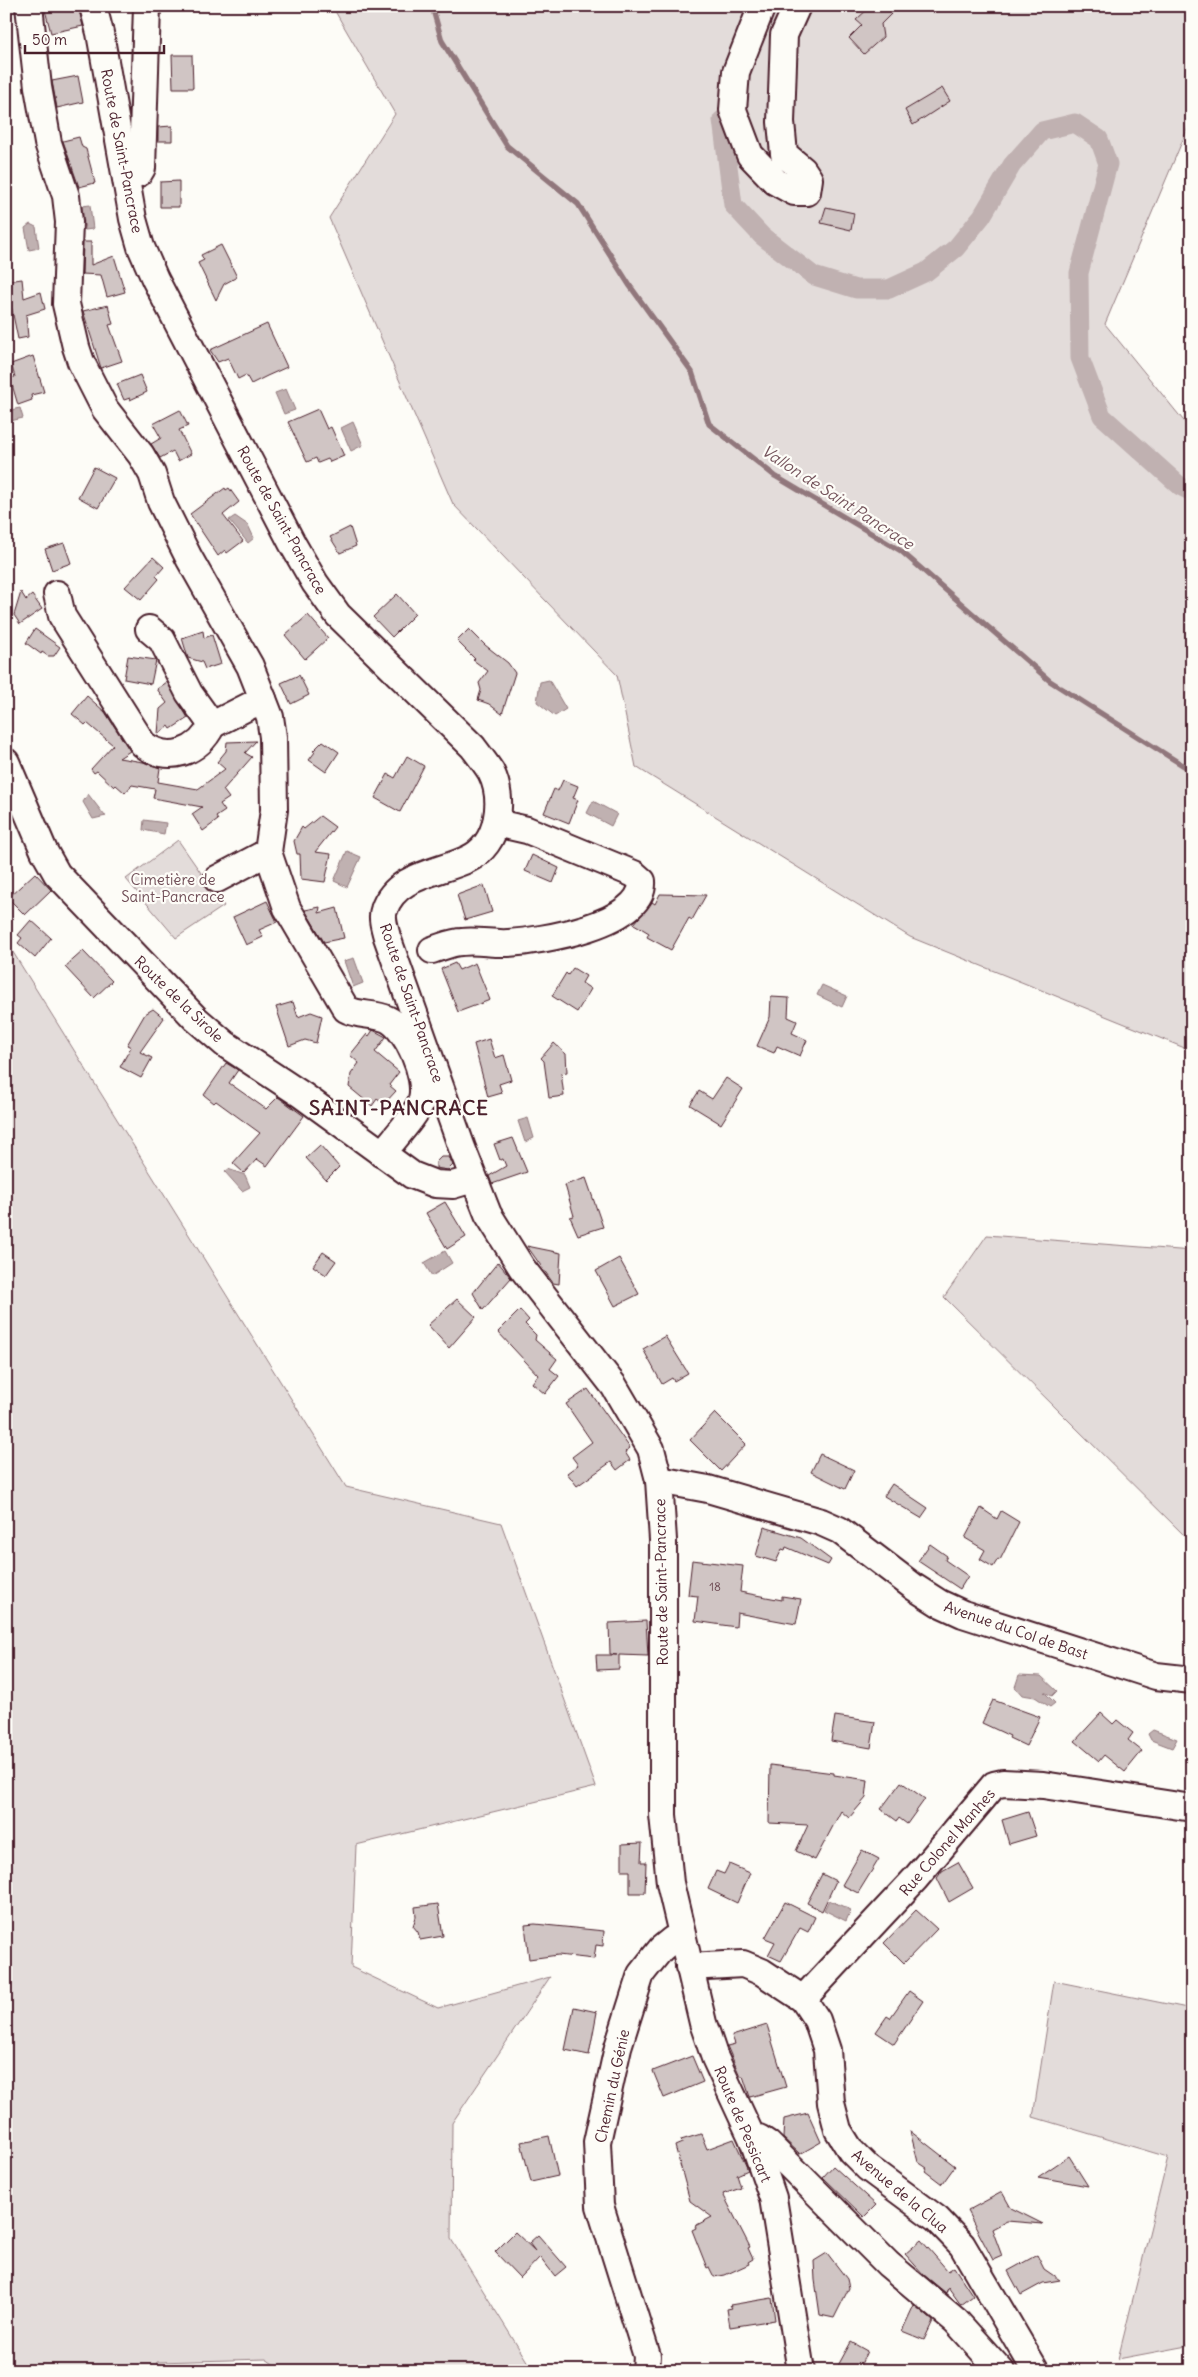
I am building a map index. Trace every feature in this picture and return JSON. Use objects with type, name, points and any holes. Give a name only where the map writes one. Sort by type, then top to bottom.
[{"type":"street","points":[[29,6],[38,87],[48,143],[66,196],[69,222],[66,304],[79,355],[105,409],[141,455],[152,474],[161,502],[189,558],[250,666],[270,717],[273,737],[274,810],[268,852],[287,908],[341,1003],[351,1011],[387,1018],[400,1029],[414,1052],[421,1077],[422,1099],[382,1154]]},
{"type":"street","name":"Route de Saint-Pancrace","points":[[93,6],[100,33],[133,219],[141,247],[155,279],[315,583],[338,615],[473,747],[491,773],[499,801],[496,823],[485,845],[470,859],[406,882],[393,894],[383,911],[387,937],[473,1179],[488,1214],[511,1252],[614,1386],[634,1417],[651,1449],[659,1480],[663,1540],[663,1815],[670,1883],[689,1967]]},
{"type":"street","points":[[126,177],[139,173],[142,168],[147,6]]},
{"type":"street","points":[[762,6],[736,72],[733,110],[750,155],[776,182],[794,192],[807,192],[809,178],[804,170],[784,154],[781,122],[784,35],[797,6]]},
{"type":"street","points":[[57,594],[62,616],[143,744],[152,752],[165,755],[188,752],[207,735],[212,725],[263,699]]},
{"type":"street","points":[[149,629],[162,640],[189,693],[212,725]]},
{"type":"street","name":"Route de la Sirole","points":[[6,762],[50,863],[85,904],[196,1018],[225,1044],[302,1095],[412,1175],[435,1184],[453,1185],[473,1179]]},
{"type":"street","points":[[432,950],[461,942],[506,943],[531,941],[606,922],[623,912],[635,900],[642,886],[642,881],[634,874],[526,830],[496,823]]},
{"type":"street","points":[[217,879],[268,852]]},
{"type":"street","name":"Avenue du Col de Bast","points":[[659,1480],[708,1489],[821,1522],[839,1530],[914,1587],[939,1603],[963,1614],[1156,1676],[1192,1680]]},
{"type":"street","name":"Rue Colonel Manhes","points":[[803,1999],[915,1879],[994,1786],[1002,1783],[1043,1785],[1192,1808]]},
{"type":"street","name":"Chemin du Génie","points":[[646,2371],[647,2356],[600,2206],[597,2142],[618,2047],[641,1974],[661,1949],[672,1940],[682,1937]]},
{"type":"street","name":"Avenue de la Clua","points":[[689,1967],[743,1964],[762,1972],[803,1999],[817,2020],[827,2050],[830,2103],[838,2130],[851,2151],[868,2168],[937,2219],[962,2245],[1036,2371]]},
{"type":"street","name":"Route de Pessicart","points":[[689,1967],[703,2023],[715,2058],[753,2140],[773,2198],[800,2371]]},
{"type":"street","points":[[753,2140],[759,2138],[768,2144],[888,2264],[956,2321],[1001,2371]]},
{"type":"green space","points":[[332,6],[1192,6],[1192,118],[1105,324],[1192,431],[1192,1051],[910,937],[636,767],[617,675],[453,504],[329,218],[395,114]]},
{"type":"green space","name":"Cimetière de Saint-Pancrace","points":[[178,840],[224,906],[176,938],[126,879]]},
{"type":"green space","points":[[6,941],[346,1487],[501,1523],[596,1787],[356,1845],[351,1967],[438,2008],[550,1977],[452,2123],[451,2239],[533,2371],[283,2371],[266,2359],[157,2362],[153,2371],[6,2371]]},
{"type":"green space","points":[[987,1235],[1192,1251],[1192,1543],[944,1297]]},
{"type":"green space","points":[[1054,1981],[1192,2009],[1192,2345],[1118,2359],[1168,2157],[1033,2117]]},
{"type":"shaded area","points":[[90,205],[93,229],[85,230],[82,206]]},
{"type":"shaded area","points":[[30,224],[36,227],[39,248],[29,250],[25,228]]},
{"type":"shaded area","points":[[286,389],[295,410],[284,414],[275,393]]},
{"type":"shaded area","points":[[20,408],[23,418],[6,422],[6,411]]},
{"type":"shaded area","points":[[353,422],[363,445],[351,451],[341,428]]},
{"type":"shaded area","points":[[235,516],[248,525],[254,538],[248,543],[229,520]]},
{"type":"shaded area","points":[[549,680],[566,709],[555,716],[537,702],[540,682]]},
{"type":"shaded area","points":[[88,794],[106,816],[93,819],[83,802]]},
{"type":"shaded area","points":[[593,801],[617,814],[611,826],[587,813]]},
{"type":"shaded area","points":[[144,820],[166,823],[164,834],[143,830]]},
{"type":"shaded area","points":[[347,851],[361,857],[347,887],[334,881]]},
{"type":"shaded area","points":[[354,958],[363,983],[353,987],[344,961]]},
{"type":"shaded area","points":[[822,985],[847,996],[842,1007],[817,995]]},
{"type":"shaded area","points":[[528,1118],[534,1138],[525,1142],[518,1121]]},
{"type":"shaded area","points":[[228,1169],[245,1175],[250,1187],[242,1191],[225,1172]]},
{"type":"shaded area","points":[[445,1251],[452,1263],[432,1276],[424,1263]]},
{"type":"shaded area","points":[[1019,1675],[1041,1676],[1057,1691],[1052,1696],[1044,1692],[1055,1703],[1050,1707],[1035,1697],[1022,1695],[1015,1687]]},
{"type":"shaded area","points":[[1153,1730],[1177,1739],[1172,1748],[1151,1740],[1148,1734]]},
{"type":"shaded area","points":[[829,1900],[851,1910],[846,1921],[824,1910]]},
{"type":"building","points":[[44,6],[78,6],[83,26],[51,33]]},
{"type":"building","points":[[871,6],[899,6],[881,24],[883,37],[864,54],[849,38],[862,25],[856,20]]},
{"type":"building","points":[[172,55],[192,55],[193,88],[173,88]]},
{"type":"building","points":[[78,76],[83,102],[57,108],[52,81]]},
{"type":"building","points":[[942,88],[950,101],[913,125],[905,110]]},
{"type":"building","points":[[172,126],[172,141],[158,141],[158,127]]},
{"type":"building","points":[[79,137],[82,147],[86,149],[95,183],[79,187],[63,141]]},
{"type":"building","points":[[179,181],[179,207],[160,207],[160,182]]},
{"type":"building","points":[[826,207],[854,213],[851,230],[821,223]]},
{"type":"building","points":[[83,242],[91,242],[91,265],[114,256],[125,292],[107,297],[101,275],[82,274]]},
{"type":"building","points":[[221,245],[237,277],[224,284],[216,300],[198,263],[204,260],[201,255]]},
{"type":"building","points":[[22,279],[24,298],[41,292],[45,309],[26,315],[28,337],[18,339],[6,281]]},
{"type":"building","points":[[108,305],[113,324],[109,325],[122,361],[101,368],[83,311]]},
{"type":"building","points":[[267,324],[287,367],[251,384],[246,375],[238,379],[228,358],[218,362],[210,350]]},
{"type":"building","points":[[33,356],[44,392],[31,395],[32,400],[18,405],[10,378],[15,377],[11,364]]},
{"type":"building","points":[[140,375],[147,392],[130,400],[130,398],[124,400],[117,384]]},
{"type":"building","points":[[318,409],[327,429],[331,427],[344,456],[330,462],[328,459],[318,463],[316,458],[307,462],[288,422]]},
{"type":"building","points":[[180,410],[188,426],[179,430],[191,454],[178,461],[173,451],[160,458],[151,444],[161,438],[153,424]]},
{"type":"building","points":[[94,467],[115,478],[98,508],[78,497]]},
{"type":"building","points":[[225,488],[226,490],[229,488],[239,502],[223,515],[243,541],[227,553],[225,550],[218,556],[190,514]]},
{"type":"building","points":[[350,527],[356,546],[340,553],[330,537]]},
{"type":"building","points":[[64,543],[71,563],[52,570],[45,549]]},
{"type":"building","points":[[153,557],[164,567],[156,576],[159,579],[141,600],[125,587]]},
{"type":"building","points":[[21,592],[26,600],[32,595],[42,609],[20,624],[14,615]]},
{"type":"building","points":[[397,594],[415,614],[392,637],[373,617]]},
{"type":"building","points":[[308,615],[328,638],[305,659],[285,635]]},
{"type":"building","points":[[35,629],[60,647],[54,656],[48,656],[42,652],[41,654],[26,643]]},
{"type":"building","points":[[469,629],[485,645],[508,663],[515,673],[502,714],[489,704],[478,700],[481,690],[479,683],[488,671],[473,660],[475,659],[457,641]]},
{"type":"building","points":[[203,631],[204,638],[212,635],[221,664],[205,669],[202,662],[188,658],[182,638]]},
{"type":"building","points":[[128,656],[156,660],[151,684],[124,679]]},
{"type":"building","points":[[299,675],[309,695],[291,704],[281,683]]},
{"type":"building","points":[[167,682],[188,718],[171,729],[169,726],[158,734],[160,709],[167,703],[157,689]]},
{"type":"building","points":[[87,696],[105,712],[130,751],[119,758],[143,762],[160,768],[158,782],[198,789],[225,769],[217,762],[226,751],[227,742],[256,741],[245,753],[252,757],[223,790],[229,798],[220,804],[225,811],[216,817],[218,820],[203,831],[192,814],[202,807],[153,798],[155,789],[132,785],[125,793],[116,785],[114,787],[97,771],[94,773],[91,769],[113,745],[87,723],[85,725],[72,714]]},
{"type":"building","points":[[323,741],[339,752],[326,772],[309,760],[315,752],[313,751]]},
{"type":"building","points":[[407,756],[424,766],[400,812],[375,798],[388,774],[395,778]]},
{"type":"building","points":[[563,780],[578,786],[573,798],[578,800],[569,823],[544,813],[554,789],[558,791]]},
{"type":"building","points":[[320,816],[335,827],[315,852],[331,854],[325,882],[301,879],[300,854],[297,854],[294,841],[302,827],[304,829]]},
{"type":"building","points":[[532,855],[559,868],[553,883],[525,871]]},
{"type":"building","points":[[35,873],[51,890],[25,915],[8,898]]},
{"type":"building","points":[[484,885],[492,912],[465,920],[457,895]]},
{"type":"building","points":[[660,894],[706,895],[692,920],[689,918],[671,950],[647,937],[649,933],[634,924],[652,902],[655,904]]},
{"type":"building","points":[[267,901],[277,922],[259,930],[263,937],[246,945],[233,917]]},
{"type":"building","points":[[320,907],[319,913],[337,908],[344,938],[324,942],[305,910]]},
{"type":"building","points":[[31,920],[51,938],[35,958],[18,943],[22,938],[18,935]]},
{"type":"building","points":[[83,951],[112,981],[94,998],[65,967]]},
{"type":"building","points":[[455,963],[459,970],[475,963],[490,1000],[458,1012],[441,969]]},
{"type":"building","points":[[573,968],[586,976],[582,983],[591,989],[577,1012],[552,996],[566,973],[568,975]]},
{"type":"building","points":[[771,997],[789,998],[788,1017],[797,1021],[792,1033],[807,1040],[800,1056],[777,1046],[774,1053],[757,1046],[770,1017]]},
{"type":"building","points":[[293,1002],[298,1017],[311,1012],[322,1016],[316,1043],[305,1040],[289,1046],[276,1007]]},
{"type":"building","points":[[153,1009],[164,1018],[140,1052],[152,1058],[141,1078],[120,1067],[131,1047],[127,1045],[145,1014]]},
{"type":"building","points":[[373,1030],[386,1037],[375,1052],[399,1072],[389,1085],[396,1091],[384,1104],[377,1099],[372,1106],[349,1087],[351,1074],[359,1063],[350,1055],[367,1034],[369,1036]]},
{"type":"building","points":[[489,1039],[495,1058],[504,1055],[511,1080],[499,1084],[502,1093],[488,1097],[474,1044]]},
{"type":"building","points":[[554,1043],[566,1054],[567,1072],[561,1073],[564,1096],[549,1098],[544,1061],[541,1058]]},
{"type":"building","points":[[226,1063],[238,1070],[229,1083],[266,1109],[278,1097],[304,1116],[267,1166],[257,1159],[244,1173],[233,1163],[260,1133],[216,1101],[214,1103],[204,1095]]},
{"type":"building","points":[[726,1078],[743,1089],[721,1124],[690,1105],[699,1091],[712,1099]]},
{"type":"building","points":[[513,1138],[527,1172],[492,1184],[489,1176],[506,1166],[503,1159],[500,1160],[494,1144]]},
{"type":"building","points":[[320,1145],[339,1167],[326,1180],[306,1158]]},
{"type":"building","points":[[441,1157],[449,1157],[453,1165],[448,1170],[436,1168],[436,1162]]},
{"type":"building","points":[[586,1178],[603,1227],[578,1235],[570,1217],[574,1216],[565,1185]]},
{"type":"building","points":[[445,1202],[466,1237],[447,1249],[426,1213]]},
{"type":"building","points":[[527,1246],[561,1253],[559,1284],[553,1283]]},
{"type":"building","points":[[323,1252],[336,1261],[326,1275],[313,1266]]},
{"type":"building","points":[[619,1258],[639,1294],[615,1306],[596,1271]]},
{"type":"building","points":[[498,1262],[511,1278],[483,1310],[473,1293]]},
{"type":"building","points":[[457,1299],[476,1317],[449,1348],[428,1325]]},
{"type":"building","points":[[520,1310],[529,1320],[525,1324],[536,1335],[535,1340],[557,1359],[550,1369],[559,1376],[545,1394],[532,1383],[538,1375],[498,1332]]},
{"type":"building","points":[[665,1336],[688,1373],[674,1381],[672,1378],[662,1384],[643,1349]]},
{"type":"building","points":[[588,1389],[630,1448],[625,1452],[630,1460],[617,1470],[611,1462],[577,1486],[567,1473],[578,1465],[572,1457],[592,1442],[566,1404]]},
{"type":"building","points":[[715,1413],[746,1444],[721,1471],[690,1440]]},
{"type":"building","points":[[820,1454],[854,1470],[845,1489],[811,1472]]},
{"type":"building","points":[[892,1484],[928,1508],[921,1518],[884,1496]]},
{"type":"building","points":[[981,1508],[997,1519],[1001,1511],[1019,1522],[1000,1560],[998,1559],[993,1567],[980,1559],[985,1550],[965,1538]]},
{"type":"building","points":[[764,1527],[801,1538],[831,1560],[828,1565],[786,1547],[785,1550],[782,1549],[776,1562],[756,1556]]},
{"type":"building","points":[[930,1544],[947,1556],[945,1560],[968,1576],[960,1589],[918,1561]]},
{"type":"building","points":[[692,1560],[743,1566],[740,1592],[782,1600],[782,1596],[801,1599],[796,1624],[737,1613],[736,1627],[695,1621],[698,1596],[688,1595]]},
{"type":"building","points":[[646,1621],[648,1656],[619,1655],[619,1669],[597,1670],[596,1655],[617,1655],[610,1654],[609,1623]]},
{"type":"building","points":[[993,1700],[1040,1717],[1026,1746],[982,1723]]},
{"type":"building","points":[[1101,1713],[1113,1724],[1117,1720],[1133,1733],[1128,1740],[1142,1751],[1125,1772],[1104,1755],[1099,1761],[1075,1741]]},
{"type":"building","points":[[835,1716],[875,1722],[871,1748],[831,1741]]},
{"type":"building","points":[[770,1765],[834,1773],[834,1775],[868,1780],[866,1798],[849,1818],[841,1811],[815,1860],[796,1851],[808,1825],[769,1823]]},
{"type":"building","points":[[901,1782],[925,1799],[907,1824],[899,1818],[897,1821],[881,1809]]},
{"type":"building","points":[[1028,1812],[1036,1836],[1009,1844],[1002,1820]]},
{"type":"building","points":[[642,1843],[641,1862],[646,1862],[645,1893],[630,1893],[630,1871],[622,1871],[622,1844]]},
{"type":"building","points":[[862,1850],[879,1859],[858,1893],[842,1885]]},
{"type":"building","points":[[958,1862],[973,1888],[949,1902],[937,1878],[942,1871]]},
{"type":"building","points":[[729,1864],[750,1873],[737,1903],[708,1889],[716,1871],[724,1874]]},
{"type":"building","points":[[822,1874],[836,1881],[822,1911],[807,1903]]},
{"type":"building","points":[[785,1902],[815,1917],[808,1932],[800,1928],[781,1961],[768,1955],[775,1942],[765,1938]]},
{"type":"building","points":[[438,1904],[443,1936],[420,1940],[418,1932],[413,1926],[416,1917],[415,1907]]},
{"type":"building","points":[[916,1910],[937,1929],[904,1963],[884,1943]]},
{"type":"building","points":[[535,1924],[604,1931],[603,1946],[596,1945],[594,1959],[558,1955],[529,1959],[525,1925]]},
{"type":"building","points":[[909,1991],[923,2001],[894,2044],[876,2032],[887,2016],[890,2018]]},
{"type":"building","points":[[574,2007],[597,2012],[589,2055],[565,2050]]},
{"type":"building","points":[[767,2025],[786,2087],[750,2097],[743,2076],[740,2076],[727,2046],[735,2044],[732,2036]]},
{"type":"building","points":[[692,2056],[703,2082],[664,2098],[653,2071]]},
{"type":"building","points":[[808,2113],[821,2142],[800,2154],[783,2138],[784,2119]]},
{"type":"building","points":[[910,2131],[955,2166],[942,2184],[925,2171],[927,2168],[918,2162]]},
{"type":"building","points":[[701,2134],[707,2149],[734,2139],[748,2170],[737,2175],[741,2188],[723,2194],[750,2247],[748,2248],[753,2259],[748,2262],[749,2264],[725,2275],[714,2277],[709,2267],[707,2268],[692,2230],[696,2228],[695,2226],[712,2217],[690,2201],[675,2146],[682,2143],[681,2140]]},
{"type":"building","points":[[549,2136],[558,2176],[531,2182],[521,2142]]},
{"type":"building","points":[[1069,2156],[1088,2186],[1038,2177]]},
{"type":"building","points":[[833,2166],[876,2205],[864,2217],[823,2177]]},
{"type":"building","points":[[1002,2192],[1011,2208],[1043,2224],[1007,2221],[992,2229],[1002,2256],[993,2260],[967,2211]]},
{"type":"building","points":[[515,2232],[535,2251],[529,2243],[538,2235],[566,2267],[555,2276],[540,2257],[520,2278],[495,2252]]},
{"type":"building","points":[[921,2240],[948,2271],[954,2267],[973,2296],[961,2305],[948,2287],[946,2293],[924,2275],[905,2254]]},
{"type":"building","points":[[827,2253],[847,2279],[849,2288],[834,2318],[820,2315],[815,2280],[814,2261]]},
{"type":"building","points":[[1037,2255],[1044,2269],[1060,2280],[1043,2283],[1021,2295],[1008,2271]]},
{"type":"building","points":[[772,2298],[775,2320],[730,2327],[727,2309],[732,2308],[730,2305]]},
{"type":"building","points":[[914,2305],[933,2321],[924,2340],[902,2331]]},
{"type":"building","points":[[851,2342],[867,2351],[858,2371],[835,2371]]},
{"type":"waterway","name":"Vallon de Saint Pancrace","points":[[432,6],[442,41],[507,146],[578,204],[630,286],[692,372],[709,424],[775,476],[901,551],[1050,681],[1192,771]]},
{"type":"waterway","points":[[722,120],[733,205],[762,236],[814,276],[856,289],[889,289],[926,272],[956,248],[982,216],[1012,165],[1042,131],[1075,123],[1099,139],[1108,164],[1079,273],[1080,358],[1102,416],[1180,486],[1192,492]]},
{"type":"district","name":"SAINT-PANCRACE","points":[[399,1107]]}]
